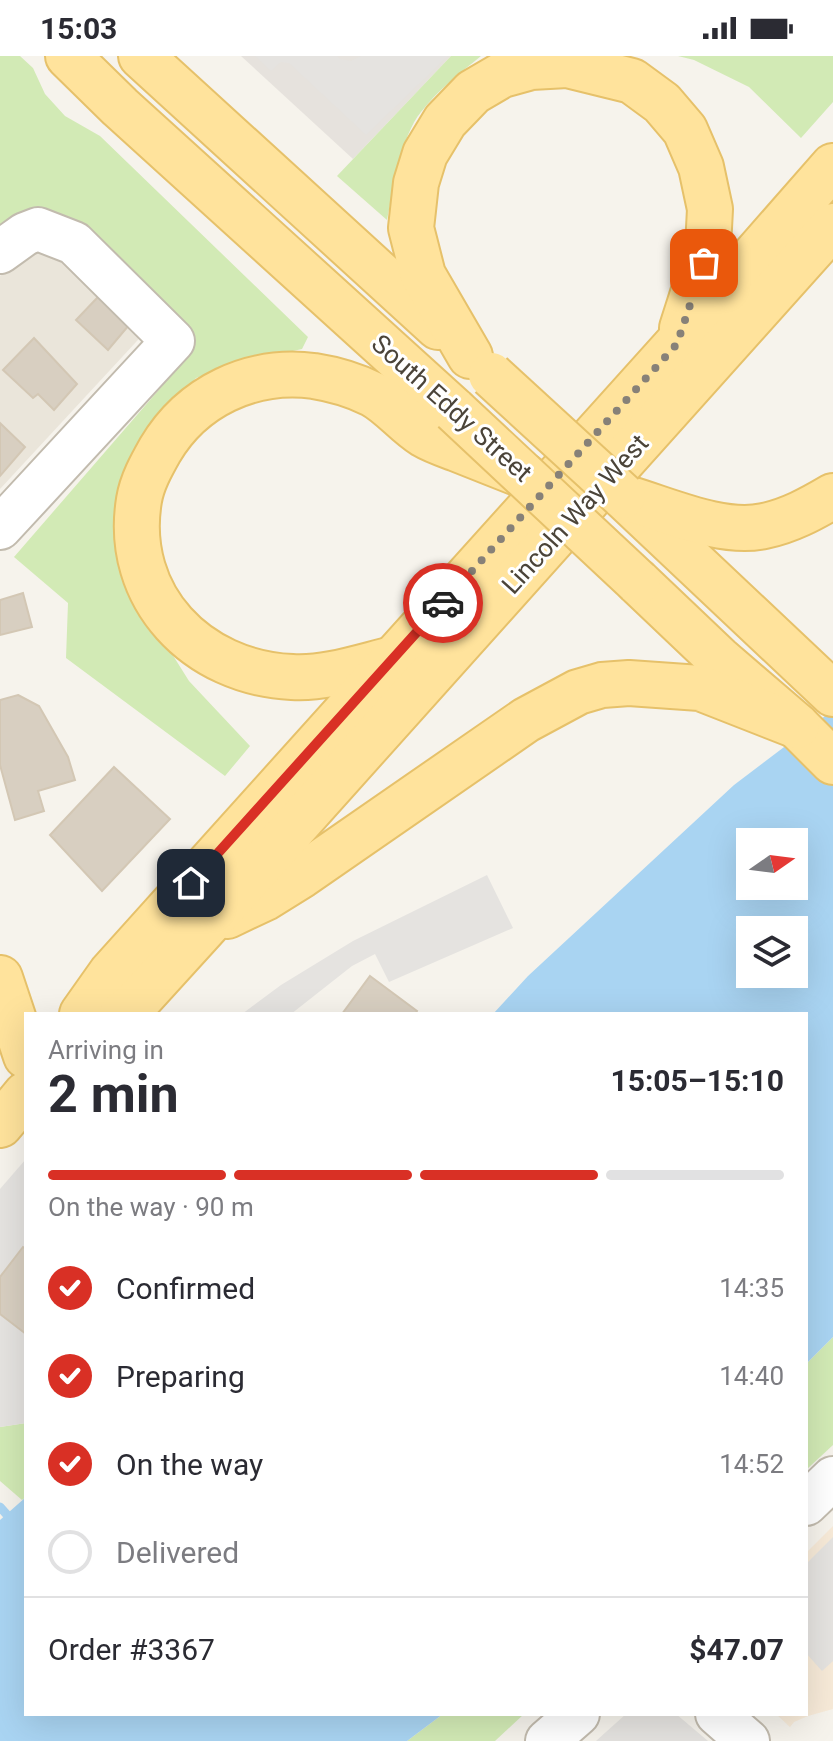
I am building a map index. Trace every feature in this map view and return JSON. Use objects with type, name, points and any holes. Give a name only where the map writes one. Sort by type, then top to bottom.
[{"type":"main road","name":"South Eddy Street","points":[[68,56],[440,423],[529,478],[638,582],[710,674]]},
{"type":"main road","name":"South Eddy Street","points":[[141,56],[623,496],[684,531],[757,624],[833,694]]},
{"type":"main road","points":[[480,365],[423,275],[411,228],[416,183],[425,154],[445,121],[473,92],[502,75],[531,67],[567,65],[632,81],[662,103],[685,130],[701,167],[710,209],[708,247],[677,344]]},
{"type":"main road","name":"Lincoln Way West","points":[[83,1012],[111,973],[677,344],[833,166]]},
{"type":"main road","name":"Lincoln Way West","points":[[125,1012],[204,928],[833,226]]},
{"type":"main road","points":[[393,659],[326,675],[293,677],[253,672],[207,652],[182,633],[166,615],[149,585],[140,558],[137,531],[139,499],[148,470],[167,438],[188,414],[210,397],[253,380],[310,375],[334,379],[440,423]]},
{"type":"main road","points":[[684,531],[763,527],[801,514],[833,496]]},
{"type":"main road","points":[[204,928],[265,898],[321,862],[526,720],[578,692],[602,685],[710,674],[797,726],[833,762]]},
{"type":"main road","points":[[0,978],[24,1050]]},
{"type":"main road","points":[[0,1125],[24,1096]]},
{"type":"street","points":[[0,252],[25,234],[38,229],[74,243],[173,341],[0,528]]},
{"type":"street","points":[[808,1502],[833,1478]]},
{"type":"street","points":[[547,1741],[576,1716]]},
{"type":"street","points":[[719,1716],[748,1741]]},
{"type":"shaded area","points":[[241,56],[451,56],[353,159]]},
{"type":"shaded area","points":[[255,56],[337,56],[351,61],[361,56],[448,56],[366,135],[289,63],[281,62],[271,71]]},
{"type":"shaded area","points":[[34,243],[67,249],[148,329],[0,489],[0,276]]},
{"type":"shaded area","points":[[487,875],[513,928],[389,982],[375,954],[352,966],[294,1012],[245,1012],[281,985],[353,941]]},
{"type":"shaded area","points":[[24,1161],[24,1251],[0,1277],[0,1189]]},
{"type":"shaded area","points":[[0,1314],[24,1332],[24,1423],[0,1427]]},
{"type":"shaded area","points":[[833,1526],[833,1709],[808,1716],[808,1551]]},
{"type":"shaded area","points":[[833,1537],[833,1661],[822,1671],[808,1655],[808,1562]]},
{"type":"shaded area","points":[[624,1716],[678,1716],[708,1741],[596,1741]]},
{"type":"shaded area","points":[[778,1716],[808,1716],[794,1722],[790,1727]]},
{"type":"green space","points":[[0,56],[20,56],[33,68],[45,94],[65,116],[100,136],[308,337],[302,349],[242,362],[196,378],[159,419],[152,622],[189,681],[250,746],[225,776],[66,658],[68,603],[14,557],[163,385],[172,365],[79,240],[0,246]]},
{"type":"green space","points":[[451,56],[481,56],[442,89],[414,122],[399,163],[387,220],[337,176]]},
{"type":"green space","points":[[678,56],[833,56],[833,102],[801,138],[749,87],[694,60]]},
{"type":"green space","points":[[833,1337],[833,1445],[808,1468],[808,1362]]},
{"type":"green space","points":[[24,1423],[22,1500],[0,1481],[0,1427]]},
{"type":"green space","points":[[440,1716],[522,1716],[495,1741],[407,1741]]},
{"type":"water","points":[[833,710],[833,1337],[808,1362],[808,1012],[495,1012],[528,976],[734,785]]},
{"type":"water","points":[[24,1499],[24,1716],[440,1716],[407,1741],[0,1741],[0,1520]]},
{"type":"building","points":[[98,297],[129,325],[108,350],[76,320]]},
{"type":"building","points":[[34,338],[77,384],[54,410],[38,394],[33,398],[3,370]]},
{"type":"building","points":[[0,423],[25,447],[0,476]]},
{"type":"building","points":[[23,593],[32,627],[0,635],[0,600]]},
{"type":"building","points":[[18,695],[39,706],[68,757],[75,780],[38,791],[44,811],[15,820],[0,765],[0,700]]},
{"type":"building","points":[[114,767],[170,819],[102,891],[50,835]]},
{"type":"building","points":[[370,976],[417,1011],[416,1012],[343,1012]]},
{"type":"building","points":[[24,1248],[24,1332],[0,1314],[0,1277]]},
{"type":"waterway","points":[[0,1507],[24,1534]]},
{"type":"way so far","points":[[443,603],[677,344],[704,263]]},
{"type":"route","points":[[191,883],[443,603]]}]
